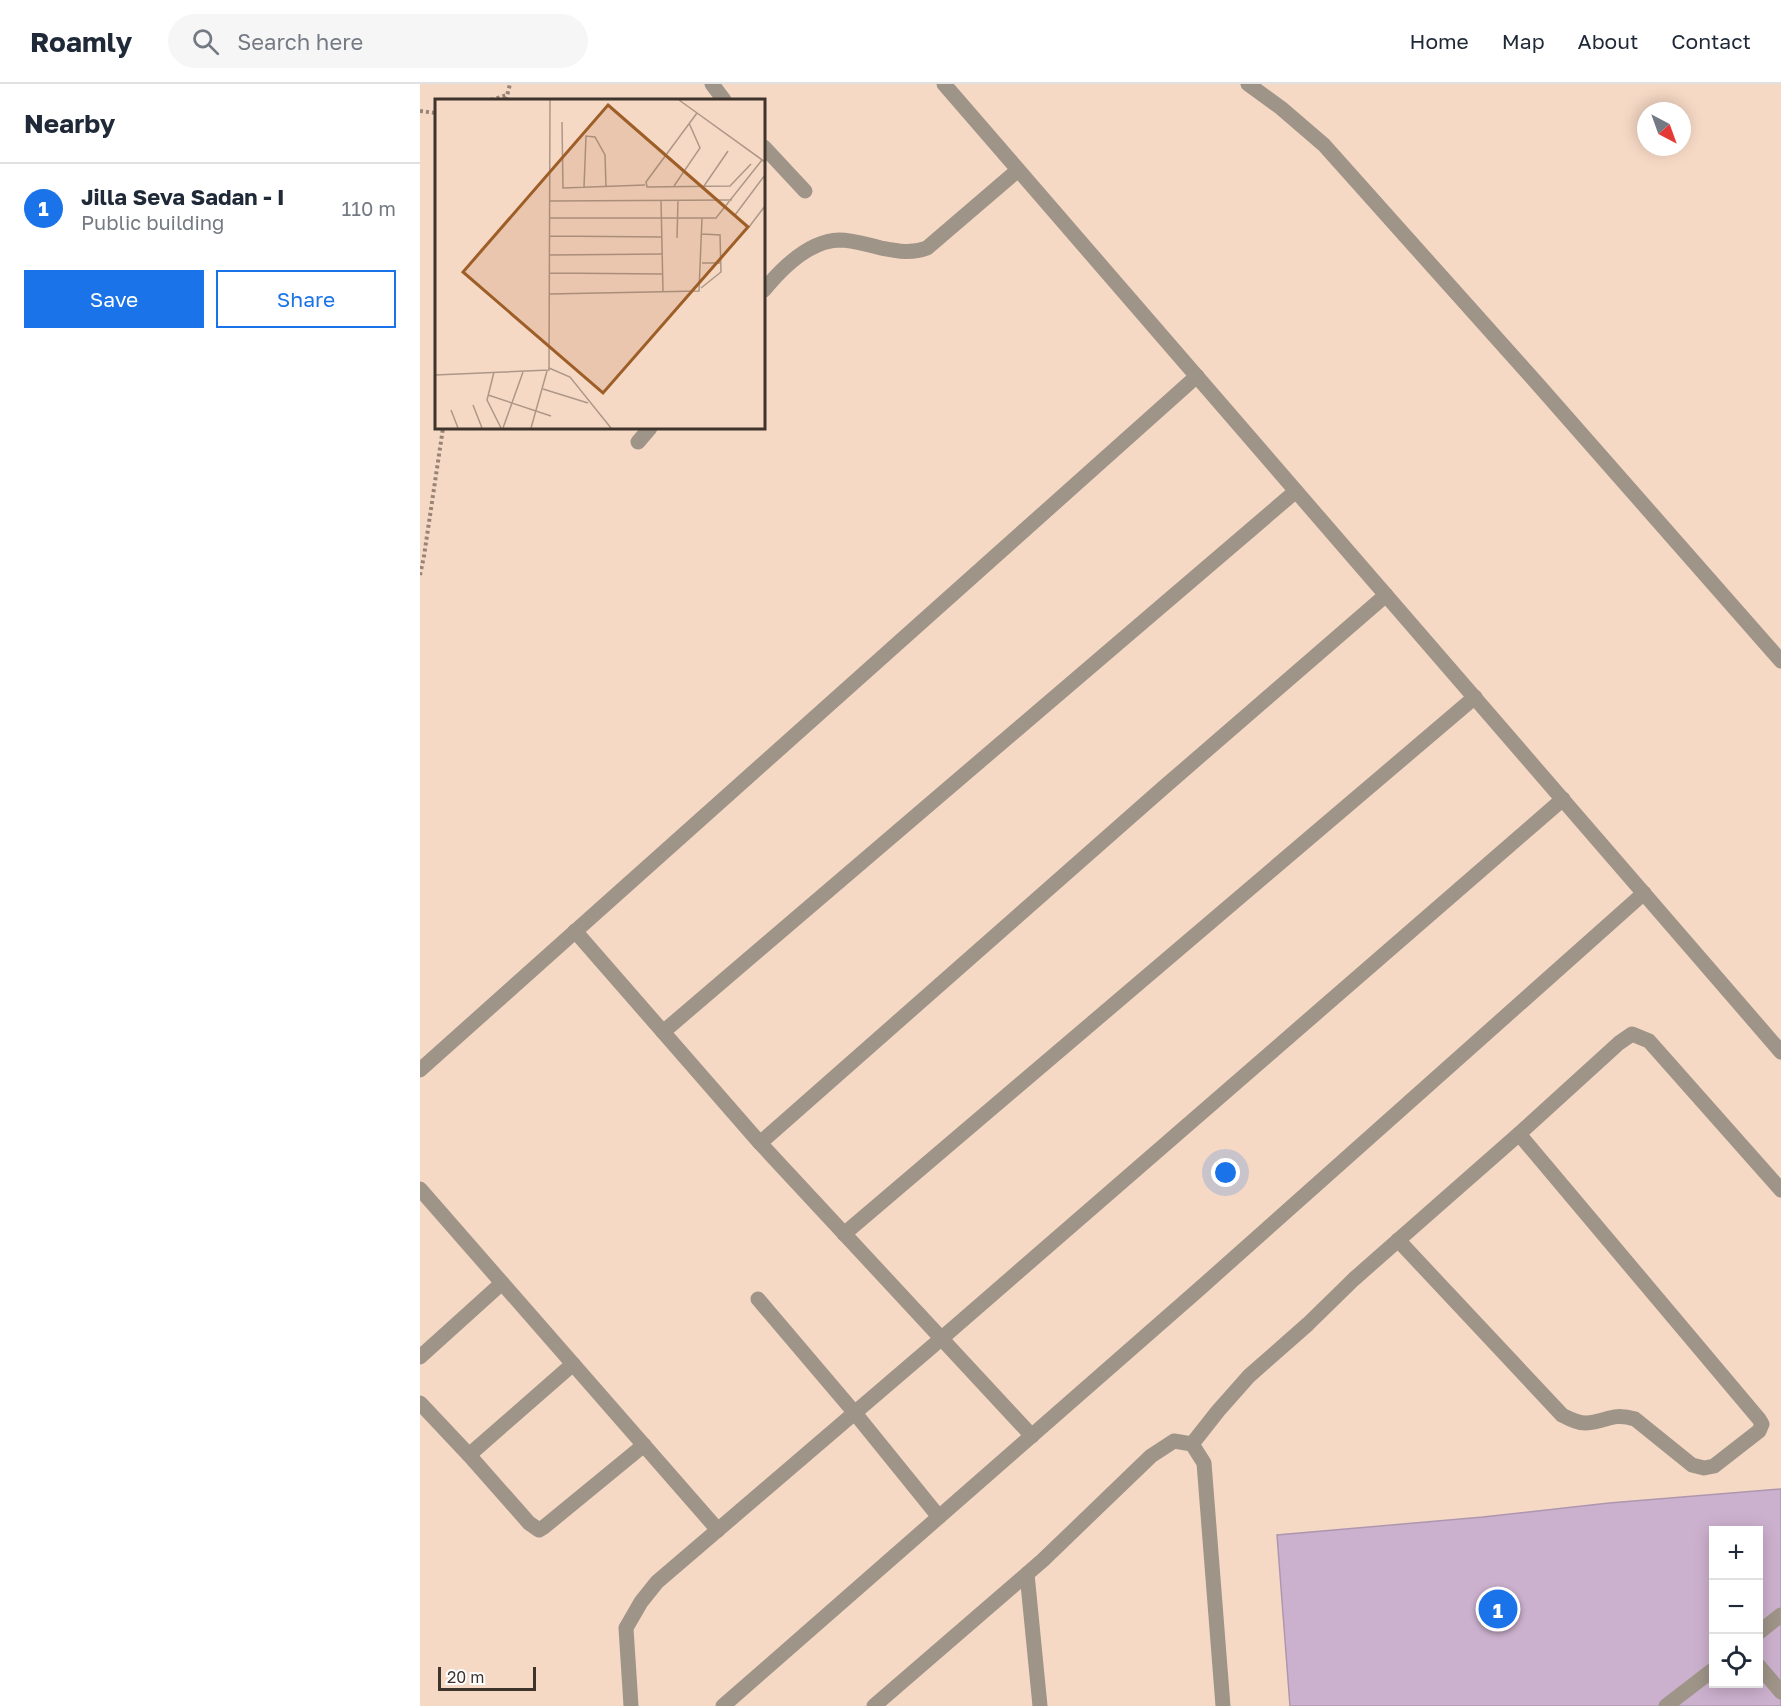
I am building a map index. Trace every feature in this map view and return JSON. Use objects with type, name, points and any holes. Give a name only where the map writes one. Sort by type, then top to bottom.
[{"type":"street","points":[[712,84],[723,99]]},
{"type":"street","points":[[944,84],[1781,1052]]},
{"type":"street","points":[[1248,84],[1281,108],[1324,145],[1781,661]]},
{"type":"street","points":[[765,148],[805,191]]},
{"type":"street","points":[[765,289],[775,276],[798,256],[823,243],[840,240],[903,252],[915,252],[927,248],[1018,170]]},
{"type":"street","points":[[420,1070],[1197,376]]},
{"type":"street","points":[[639,442],[649,429]]},
{"type":"street","points":[[663,1032],[1296,491]]},
{"type":"street","points":[[760,1143],[1386,595]]},
{"type":"street","points":[[844,1234],[1475,697]]},
{"type":"street","points":[[631,1706],[626,1628],[641,1602],[657,1582],[1563,799]]},
{"type":"street","points":[[723,1706],[1032,1436],[1644,893]]},
{"type":"street","points":[[575,932],[760,1143],[1032,1436]]},
{"type":"street","points":[[1192,1444],[1249,1376],[1302,1330],[1354,1279],[1619,1043],[1632,1034],[1649,1041],[1781,1190]]},
{"type":"street","points":[[1398,1240],[1562,1415],[1573,1421],[1586,1423],[1623,1416],[1635,1419],[1692,1465],[1704,1468],[1714,1466],[1759,1431],[1762,1424],[1759,1419],[1519,1134]]},
{"type":"street","points":[[420,1189],[718,1530]]},
{"type":"street","points":[[420,1357],[502,1283]]},
{"type":"street","points":[[758,1299],[939,1517]]},
{"type":"street","points":[[469,1455],[573,1364]]},
{"type":"street","points":[[420,1403],[528,1523],[538,1530],[644,1445]]},
{"type":"street","points":[[874,1706],[1027,1574],[1151,1456],[1174,1441],[1192,1444],[1204,1463],[1224,1706]]},
{"type":"street","points":[[1027,1574],[1040,1706]]},
{"type":"street","points":[[1763,1629],[1781,1615]]},
{"type":"street","points":[[1763,1671],[1781,1692]]},
{"type":"street","points":[[1666,1706],[1709,1672]]},
{"type":"path","points":[[506,99],[510,84]]},
{"type":"path","points":[[494,99],[507,95]]},
{"type":"path","points":[[420,111],[435,113]]},
{"type":"path","points":[[420,575],[444,429]]},
{"type":"building","points":[[1781,1489],[1781,1706],[1290,1706],[1277,1535],[1483,1517],[1609,1503]]},
{"type":"place","name":"Jilla Seva Sadan - I","points":[[1498,1609]]}]
